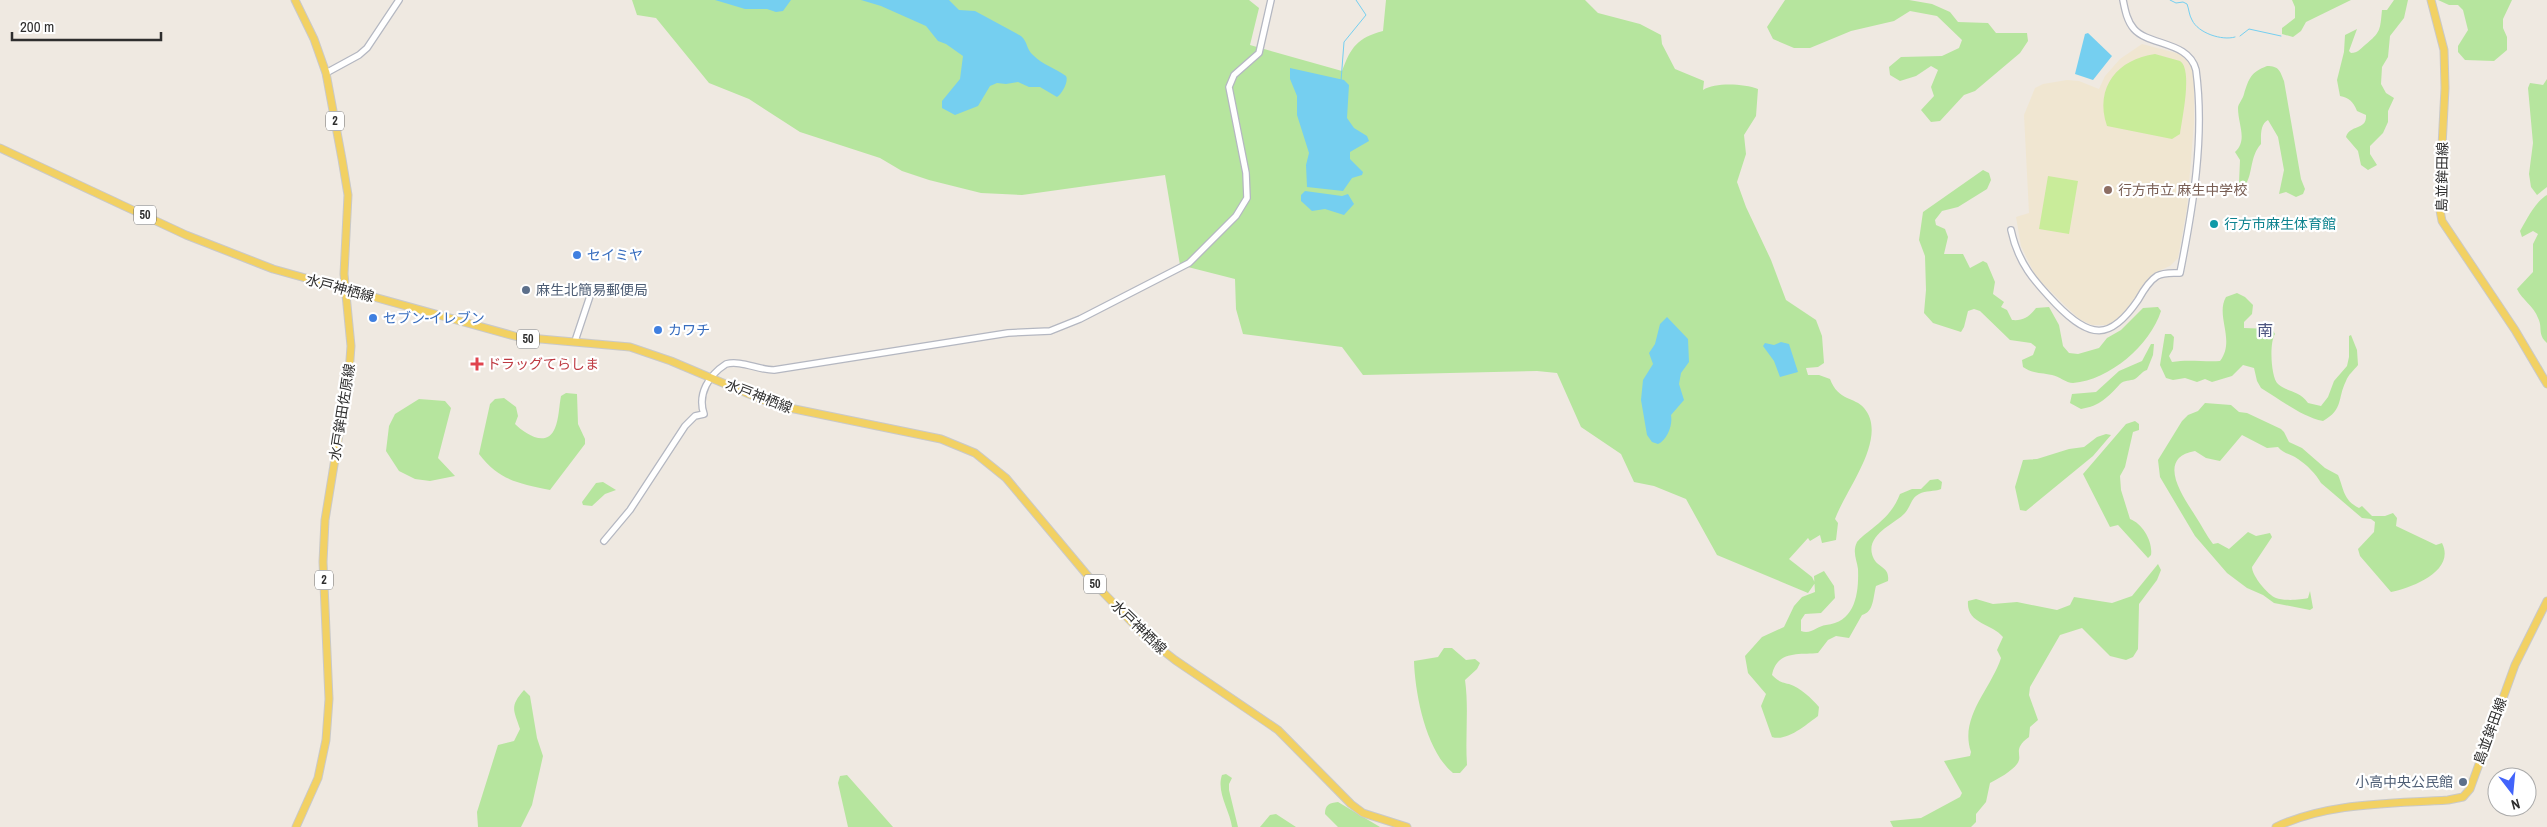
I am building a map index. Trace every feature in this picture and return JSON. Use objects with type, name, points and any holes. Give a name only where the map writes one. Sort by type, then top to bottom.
[{"type":"main road","name":"水戸鉾田佐原線","points":[[295,0],[314,39],[326,73],[348,195],[344,261],[351,329],[351,356],[326,520],[323,562],[329,699],[326,740],[318,778],[296,827]]},
{"type":"main road","name":"島並鉾田線","points":[[2431,0],[2444,50],[2445,88],[2439,205],[2442,221],[2515,330],[2547,384]]},
{"type":"main road","name":"水戸神栖線","points":[[0,148],[225,252],[273,269],[518,337],[630,347],[712,377],[775,405],[941,439],[975,453],[1006,478],[1093,582],[1162,651],[1278,730],[1351,804],[1363,812],[1407,827]]},
{"type":"main road","name":"島並鉾田線","points":[[2276,827],[2328,810],[2448,800],[2466,795],[2470,789],[2524,644],[2547,601]]},
{"type":"street","points":[[326,73],[367,48],[399,0]]},
{"type":"street","points":[[604,541],[630,510],[685,426],[696,416],[704,414],[702,395],[712,377],[723,366],[732,362],[759,369],[774,370],[1008,333],[1050,331],[1072,323],[1189,263],[1240,211],[1246,198],[1246,173],[1229,87],[1234,75],[1259,53],[1271,0]]},
{"type":"street","points":[[2011,230],[2015,246],[2033,280],[2073,322],[2086,329],[2101,330],[2120,323],[2155,277],[2165,273],[2180,273],[2195,185],[2199,124],[2195,64],[2181,51],[2167,43],[2142,35],[2133,29],[2128,21],[2123,0]]},
{"type":"street","points":[[575,341],[592,290]]},
{"type":"shaded area","name":"行方市立 麻生中学校","points":[[2142,44],[2180,54],[2189,59],[2194,70],[2194,123],[2187,208],[2178,258],[2170,266],[2154,273],[2117,322],[2107,325],[2092,325],[2079,319],[2036,277],[2021,246],[2016,217],[2029,213],[2024,115],[2035,88],[2043,84],[2067,80],[2079,81],[2099,89],[2105,76],[2120,59]]},
{"type":"green space","points":[[632,0],[1249,0],[1259,8],[1250,45],[1342,71],[1352,50],[1361,40],[1383,31],[1386,0],[1585,0],[1598,13],[1640,24],[1661,35],[1662,44],[1675,69],[1704,81],[1703,90],[1709,87],[1730,85],[1758,89],[1756,116],[1744,135],[1746,154],[1737,182],[1786,300],[1816,320],[1822,336],[1824,363],[1818,367],[1806,368],[1808,375],[1819,375],[1830,379],[1837,391],[1864,408],[1870,420],[1872,433],[1869,448],[1835,519],[1838,523],[1836,540],[1822,543],[1820,535],[1810,541],[1808,538],[1789,559],[1812,577],[1815,583],[1808,593],[1717,555],[1686,499],[1654,486],[1634,482],[1621,454],[1581,427],[1557,373],[1537,371],[1363,375],[1342,347],[1243,334],[1236,309],[1235,279],[1180,265],[1165,175],[1022,195],[981,193],[929,180],[902,171],[880,158],[800,132],[749,99],[709,83],[656,18],[637,15]]},
{"type":"green space","points":[[1785,0],[1909,0],[1932,4],[1950,12],[1958,22],[1988,23],[1996,33],[2027,33],[2028,41],[2020,53],[1975,91],[1964,95],[1940,121],[1931,122],[1921,110],[1934,96],[1931,87],[1938,70],[1931,66],[1916,76],[1900,81],[1890,75],[1889,67],[1901,57],[1942,56],[1959,48],[1962,40],[1937,16],[1910,11],[1894,21],[1851,31],[1810,48],[1794,48],[1773,39],[1767,27]]},
{"type":"green space","points":[[2292,0],[2351,0],[2306,22],[2301,31],[2293,37],[2282,34],[2282,28],[2295,18],[2295,7]]},
{"type":"green space","points":[[2394,0],[2408,0],[2404,18],[2390,36],[2388,57],[2382,67],[2381,84],[2386,93],[2394,98],[2388,111],[2388,122],[2383,133],[2370,146],[2370,154],[2377,165],[2368,170],[2361,165],[2358,151],[2346,137],[2351,130],[2364,123],[2366,115],[2357,111],[2350,100],[2340,96],[2337,80],[2344,52],[2345,35],[2357,29],[2349,51],[2351,53],[2359,50],[2377,33],[2382,10],[2387,10]]},
{"type":"green space","points":[[2438,0],[2512,0],[2503,19],[2503,28],[2507,37],[2507,50],[2494,61],[2465,60],[2458,52],[2458,46],[2468,30],[2463,10],[2458,5],[2449,5]]},
{"type":"green space","points":[[2155,54],[2180,61],[2184,66],[2186,74],[2186,95],[2180,134],[2172,139],[2107,126],[2104,112],[2104,99],[2112,77],[2130,62]]},
{"type":"green space","points":[[2267,66],[2278,70],[2284,81],[2301,179],[2305,189],[2303,194],[2296,197],[2286,192],[2279,194],[2284,170],[2278,137],[2268,120],[2262,127],[2261,144],[2255,154],[2246,184],[2241,185],[2239,183],[2240,160],[2235,152],[2239,147],[2242,137],[2238,106],[2251,76]]},
{"type":"green space","points":[[2547,79],[2547,187],[2537,195],[2531,187],[2529,174],[2533,143],[2528,88],[2530,83],[2543,85]]},
{"type":"green space","points":[[1983,170],[1989,173],[1991,180],[1987,189],[1958,207],[1942,211],[1935,220],[1936,225],[1945,229],[1948,237],[1944,254],[1963,254],[1970,268],[1983,261],[1987,263],[1995,282],[1993,294],[2004,302],[2001,307],[2007,310],[2012,320],[2026,318],[2036,308],[2049,307],[2059,325],[2063,346],[2069,353],[2078,354],[2099,348],[2107,338],[2121,330],[2143,308],[2158,307],[2161,311],[2156,324],[2127,359],[2101,375],[2070,383],[2055,376],[2033,372],[2023,367],[2022,360],[2033,355],[2036,347],[2031,343],[2010,340],[1980,311],[1974,309],[1968,311],[1961,332],[1933,323],[1924,313],[1926,290],[1925,256],[1919,240],[1923,212]]},
{"type":"green space","points":[[2048,176],[2078,181],[2069,234],[2039,229]]},
{"type":"green space","points":[[2547,195],[2547,343],[2542,337],[2536,314],[2517,289],[2533,272],[2533,244],[2538,234],[2533,231],[2522,237],[2520,231],[2535,206]]},
{"type":"green space","points":[[2237,293],[2245,297],[2253,305],[2252,314],[2244,322],[2244,328],[2272,329],[2275,334],[2271,352],[2272,368],[2278,384],[2301,396],[2308,403],[2321,406],[2328,397],[2334,381],[2347,366],[2349,336],[2351,335],[2357,350],[2358,365],[2347,379],[2337,408],[2330,417],[2323,421],[2307,416],[2292,408],[2261,388],[2254,368],[2243,365],[2232,376],[2212,382],[2205,379],[2197,382],[2185,378],[2173,380],[2166,378],[2160,365],[2165,334],[2171,334],[2174,337],[2173,349],[2169,356],[2172,362],[2220,361],[2226,345],[2223,304],[2226,297]]},
{"type":"green space","points":[[2151,344],[2154,344],[2153,355],[2147,370],[2137,378],[2125,381],[2107,397],[2093,406],[2081,409],[2070,403],[2072,394],[2096,392],[2119,371],[2142,361]]},
{"type":"green space","points":[[566,393],[577,394],[578,424],[585,439],[585,444],[550,490],[519,483],[502,475],[494,470],[479,454],[490,404],[495,399],[504,398],[516,407],[518,416],[515,424],[524,431],[535,437],[547,438],[555,428],[561,396]]},
{"type":"green space","points":[[419,399],[445,401],[451,408],[438,458],[455,476],[430,481],[415,479],[399,471],[386,451],[389,426],[395,414]]},
{"type":"green space","points":[[2205,403],[2231,405],[2239,412],[2247,413],[2281,429],[2289,442],[2302,448],[2325,468],[2338,475],[2347,498],[2354,505],[2359,508],[2362,506],[2372,516],[2385,516],[2393,513],[2397,518],[2396,526],[2436,545],[2442,543],[2445,553],[2443,562],[2438,570],[2410,587],[2391,592],[2360,556],[2358,549],[2374,532],[2375,522],[2371,519],[2362,518],[2321,483],[2317,476],[2298,459],[2278,447],[2267,448],[2242,435],[2220,461],[2206,458],[2195,451],[2183,455],[2176,462],[2174,470],[2176,480],[2185,500],[2213,544],[2218,543],[2229,549],[2248,532],[2256,536],[2270,533],[2272,537],[2252,567],[2255,575],[2269,593],[2279,599],[2308,598],[2310,591],[2313,608],[2310,610],[2274,603],[2263,595],[2247,588],[2227,573],[2195,536],[2160,477],[2158,460],[2182,421],[2188,415],[2198,411]]},
{"type":"green space","points":[[2135,421],[2139,424],[2139,430],[2133,432],[2125,467],[2120,476],[2121,490],[2130,519],[2143,529],[2149,539],[2151,555],[2148,558],[2118,525],[2110,527],[2083,474],[2126,424]]},
{"type":"green space","points":[[2106,434],[2111,435],[2093,456],[2026,511],[2020,510],[2015,487],[2023,460],[2037,459],[2069,449],[2084,447],[2097,437]]},
{"type":"green space","points":[[1938,479],[1942,482],[1941,489],[1924,492],[1916,496],[1905,513],[1882,531],[1873,542],[1871,549],[1873,557],[1887,572],[1888,581],[1876,586],[1869,611],[1862,615],[1849,638],[1836,636],[1828,640],[1818,653],[1790,655],[1779,661],[1775,667],[1772,675],[1774,677],[1802,691],[1819,707],[1818,716],[1790,735],[1778,738],[1772,737],[1761,706],[1766,694],[1748,673],[1745,656],[1762,637],[1784,627],[1794,606],[1802,597],[1815,592],[1814,576],[1824,571],[1834,586],[1835,598],[1821,613],[1805,614],[1801,620],[1801,631],[1811,631],[1836,623],[1849,613],[1858,588],[1858,569],[1855,556],[1857,542],[1887,515],[1900,494],[1912,489],[1921,489],[1930,480]]},
{"type":"green space","points":[[603,482],[616,490],[605,494],[592,506],[583,505],[582,502],[596,483]]},
{"type":"green space","points":[[2158,564],[2161,570],[2157,580],[2139,604],[2138,649],[2133,657],[2126,660],[2110,656],[2082,628],[2060,635],[2030,687],[2029,695],[2038,720],[2030,727],[2029,737],[2019,749],[2019,761],[2015,767],[1990,783],[1986,802],[1976,814],[1976,822],[1971,827],[1893,827],[1890,821],[1921,818],[1960,797],[1962,793],[1944,761],[1970,756],[1969,727],[1978,704],[2001,658],[1997,650],[2003,637],[1998,632],[1975,619],[1968,609],[1968,601],[1976,599],[1993,604],[2017,602],[2057,610],[2070,605],[2074,597],[2112,603],[2132,596]]},
{"type":"green space","points":[[1444,648],[1452,648],[1466,660],[1475,659],[1480,663],[1477,669],[1465,680],[1467,701],[1467,765],[1460,773],[1453,773],[1444,763],[1429,737],[1420,705],[1415,674],[1414,661],[1438,657]]},
{"type":"green space","points":[[524,690],[530,696],[537,738],[543,756],[532,805],[521,827],[478,827],[477,812],[498,745],[514,741],[520,729],[514,709],[516,701]]},
{"type":"green space","points":[[1226,774],[1232,778],[1229,790],[1238,827],[1232,827],[1222,795],[1222,775]]},
{"type":"green space","points":[[847,775],[893,827],[848,827],[838,783],[840,776]]},
{"type":"green space","points":[[1338,802],[1380,827],[1338,827],[1325,814],[1328,805]]},
{"type":"green space","points":[[1276,814],[1296,827],[1260,827],[1270,815]]},
{"type":"water","points":[[715,0],[791,0],[783,11],[776,12],[767,9],[745,9]]},
{"type":"water","points":[[861,0],[949,0],[959,10],[975,11],[1021,36],[1031,53],[1045,64],[1066,76],[1065,87],[1057,97],[1040,87],[1029,87],[1018,82],[997,83],[990,86],[978,106],[955,115],[942,108],[942,101],[960,79],[963,56],[946,44],[938,41],[926,26],[881,6]]},
{"type":"water","points":[[2088,33],[2112,56],[2093,80],[2075,74],[2085,34]]},
{"type":"water","points":[[1290,68],[1344,80],[1349,85],[1347,118],[1354,128],[1367,136],[1369,141],[1350,152],[1350,159],[1363,172],[1362,175],[1352,178],[1343,191],[1307,187],[1306,165],[1309,153],[1297,115],[1297,96],[1290,79]]},
{"type":"water","points":[[1305,191],[1342,196],[1348,194],[1354,204],[1344,215],[1325,209],[1312,211],[1301,201],[1301,195]]},
{"type":"water","points":[[1667,317],[1688,339],[1689,362],[1681,373],[1679,384],[1684,400],[1671,415],[1669,432],[1658,444],[1652,442],[1647,435],[1641,400],[1643,380],[1653,364],[1649,353],[1655,344],[1660,324]]},
{"type":"water","points":[[1781,342],[1789,344],[1798,372],[1780,377],[1774,361],[1763,346],[1765,343],[1774,345]]},
{"type":"waterway","points":[[1341,81],[1344,42],[1366,15],[1356,0]]},
{"type":"waterway","points":[[2170,0],[2176,3],[2183,2],[2187,4],[2190,16],[2199,29],[2217,37],[2235,37]]},
{"type":"waterway","points":[[2240,36],[2249,29],[2281,36]]},
{"type":"place","name":"行方市立 麻生中学校","points":[[2108,190]]},
{"type":"place","name":"行方市麻生体育館","points":[[2214,224]]},
{"type":"place","name":"セイミヤ","points":[[577,255]]},
{"type":"place","name":"麻生北簡易郵便局","points":[[526,290]]},
{"type":"place","name":"セブン-イレブン","points":[[373,318]]},
{"type":"place","name":"カワチ","points":[[658,330]]},
{"type":"place","name":"ドラッグてらしま","points":[[477,364]]},
{"type":"place","name":"小高中央公民館","points":[[2463,782]]},
{"type":"district","name":"南","points":[[2265,330]]}]
